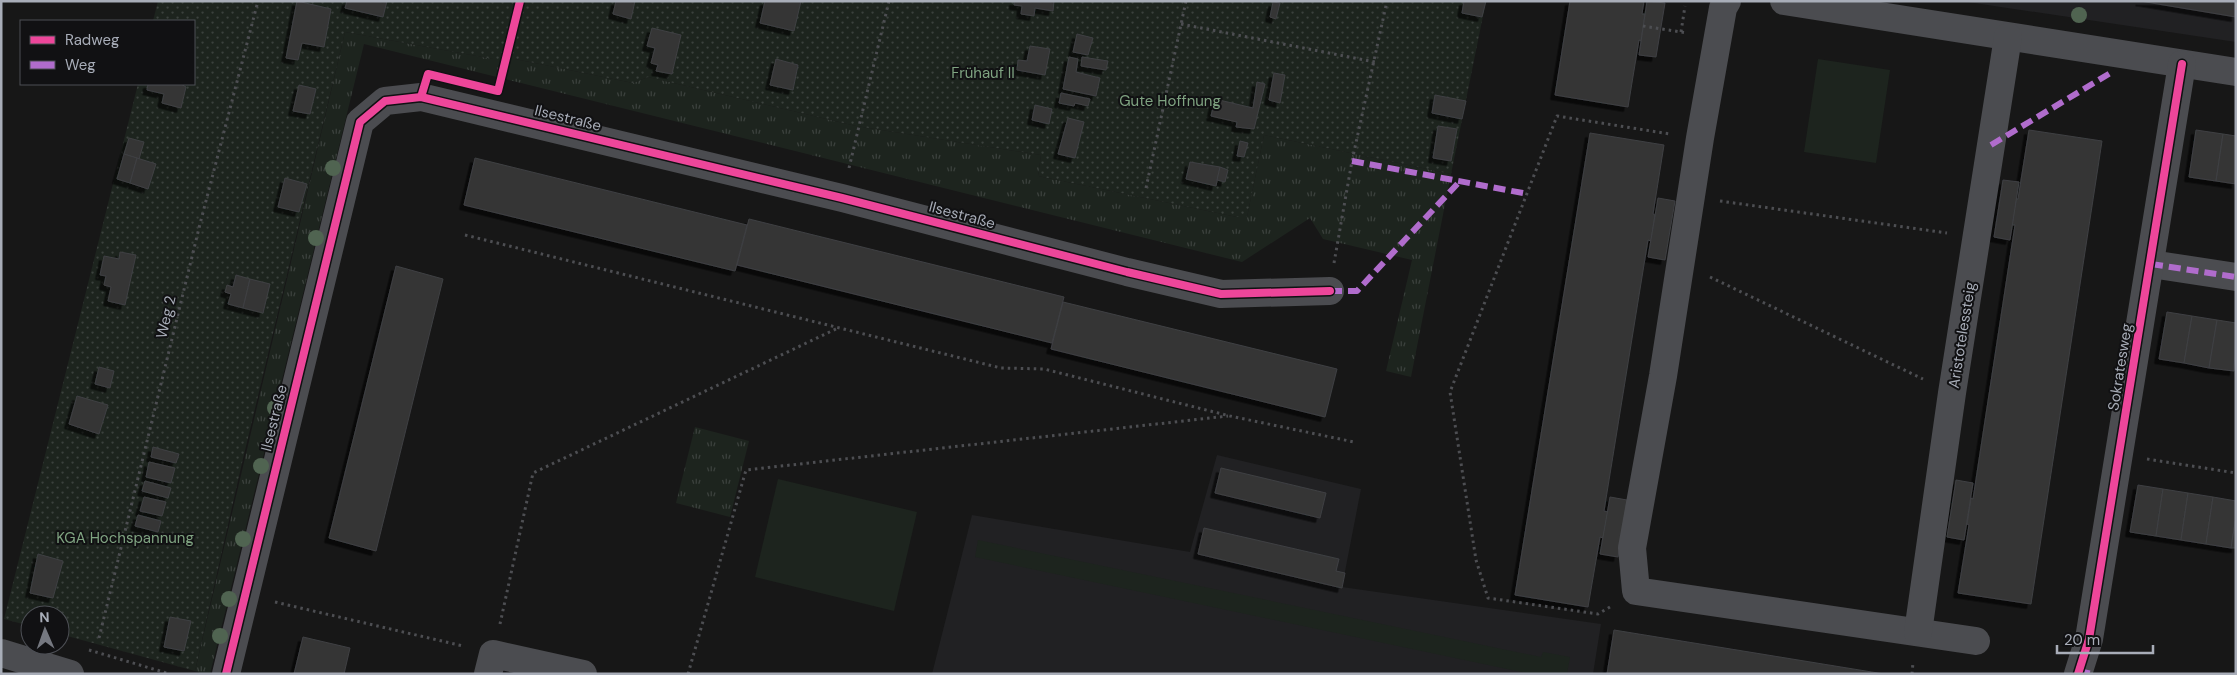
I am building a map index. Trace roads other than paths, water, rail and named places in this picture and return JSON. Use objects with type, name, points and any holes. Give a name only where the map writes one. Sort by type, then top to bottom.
[{"type":"street","points":[[1727,1],[1723,8],[1700,138],[1681,263],[1632,548],[1636,590],[1976,641]]},
{"type":"street","points":[[1784,1],[2008,38],[2236,72]]},
{"type":"street","name":"Aristotelessteig","points":[[1918,632],[1952,393],[2008,38]]},
{"type":"street","name":"Sokratesweg","points":[[2083,673],[2120,455],[2182,64]]},
{"type":"street","name":"Ilsestraße","points":[[226,674],[360,122],[385,101],[421,97],[842,198],[1118,270],[1221,294],[1330,290]]},
{"type":"street","points":[[2151,264],[2236,278]]},
{"type":"street","points":[[1,653],[70,674]]},
{"type":"street","points":[[491,664],[582,674]]},
{"type":"park label","name":"Frühauf II","points":[[983,73]]},
{"type":"park label","name":"Gute Hoffnung","points":[[1170,101]]},
{"type":"park label","name":"KGA Hochspannung","points":[[125,538]]}]
